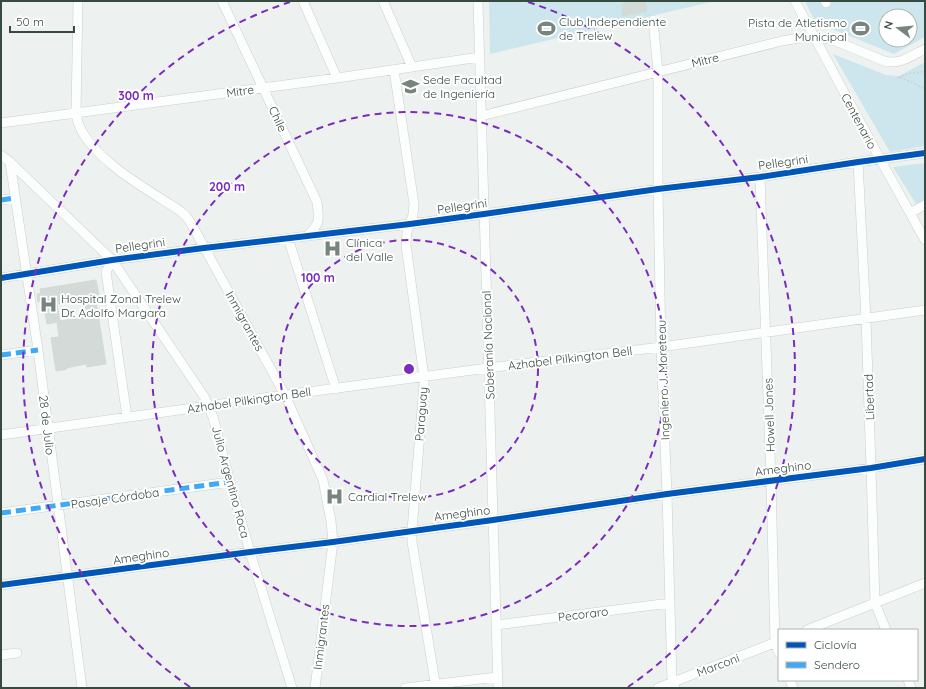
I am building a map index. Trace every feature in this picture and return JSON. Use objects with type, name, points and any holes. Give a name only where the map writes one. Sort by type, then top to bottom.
[{"type":"street","name":"Inmigrantes","points":[[78,1],[76,113],[78,124],[84,135],[97,152],[121,172],[186,216],[285,395],[323,480],[331,521],[333,542],[315,688]]},
{"type":"street","name":"Chile","points":[[222,1],[317,202],[318,223],[316,228],[307,236]]},
{"type":"street","points":[[303,1],[337,78]]},
{"type":"street","points":[[383,1],[412,67]]},
{"type":"street","name":"Soberanía Nacional","points":[[478,1],[498,688]]},
{"type":"street","name":"Centenario","points":[[795,1],[925,240]]},
{"type":"street","name":"Ingeniero J. Moreteau","points":[[653,20],[658,71],[658,188],[661,347],[674,685]]},
{"type":"street","name":"Mitre","points":[[482,116],[658,71],[799,38],[815,37],[833,40],[892,63],[902,61],[925,49]]},
{"type":"street","name":"Mitre","points":[[1,123],[337,78],[480,57]]},
{"type":"street","name":"Paraguay","points":[[394,70],[414,204],[413,215],[407,232],[406,245],[424,377],[412,542],[435,686]]},
{"type":"street","name":"Pellegrini","points":[[1,278],[112,260],[410,224],[658,188],[760,177],[858,162],[925,154]]},
{"type":"street","name":"Julio Argentino Roca","points":[[1,155],[112,260],[205,398],[213,417],[250,552],[292,688]]},
{"type":"street","name":"28 de Julio","points":[[10,162],[38,350],[82,688]]},
{"type":"street","name":"Libertad","points":[[858,162],[866,319],[875,603],[886,629]]},
{"type":"street","name":"Howell Jones","points":[[760,177],[777,642]]},
{"type":"street","points":[[1,200],[15,198]]},
{"type":"street","points":[[910,213],[925,205]]},
{"type":"street","points":[[288,238],[336,389]]},
{"type":"street","points":[[112,260],[106,272],[127,417]]},
{"type":"street","name":"Azhabel Pilkington Bell","points":[[1,435],[285,395],[661,347],[925,310]]},
{"type":"street","points":[[1,355],[38,350]]},
{"type":"street","name":"Ameghino","points":[[1,585],[333,542],[667,494],[871,468],[925,459]]},
{"type":"street","name":"Pasaje Córdoba","points":[[1,513],[230,482]]},
{"type":"street","points":[[810,629],[925,583]]},
{"type":"street","name":"Pecoraro","points":[[496,625],[670,602]]},
{"type":"street","name":"Marconi","points":[[658,688],[674,685],[777,642]]},
{"type":"street","points":[[1,656],[17,653]]},
{"type":"street","points":[[405,688],[435,686],[497,676]]},
{"type":"path","points":[[925,71],[905,74],[899,77],[925,89]]},
{"type":"shaded area","name":"Club Independiente de Trelew","points":[[489,1],[715,1],[490,54]]},
{"type":"shaded area","name":"Pista de Atletismo Municipal","points":[[805,1],[925,1],[925,37],[918,41],[918,8],[878,8],[878,48],[815,22]]},
{"type":"shaded area","name":"Pista de Atletismo Municipal","points":[[879,48],[905,48],[894,54]]},
{"type":"shaded area","points":[[833,54],[886,75],[899,76],[925,62],[925,146],[890,152]]},
{"type":"shaded area","points":[[925,163],[925,199],[916,204],[893,167]]},
{"type":"building","points":[[635,1],[645,1],[647,11],[623,16],[622,4]]},
{"type":"building","points":[[96,280],[100,300],[96,301],[106,364],[87,367],[86,364],[56,371],[51,338],[59,337],[57,322],[47,324],[43,301],[38,302],[37,294],[41,293],[40,289]],"holes":[[[85,300],[87,317],[60,321],[57,304]]]},
{"type":"marked path","points":[[1,200],[15,198]]},
{"type":"marked path","points":[[1,355],[38,350]]},
{"type":"marked path","points":[[1,513],[230,482]]},
{"type":"cycle path","points":[[1,278],[112,260],[410,224],[658,189],[760,177],[925,153]]},
{"type":"cycle path","points":[[1,585],[333,542],[667,494],[871,468],[925,459]]},
{"type":"place","name":"Club Independiente de Trelew","points":[[546,28]]},
{"type":"place","name":"Pista de Atletismo Municipal","points":[[860,29]]},
{"type":"place","name":"Sede Facultad de Ingeniería","points":[[410,86]]},
{"type":"place","name":"Clínica del Valle","points":[[333,249]]},
{"type":"place","name":"Hospital Zonal Trelew Dr. Adolfo Margara","points":[[48,305]]},
{"type":"place","name":"Cardial Trelew","points":[[335,496]]}]
